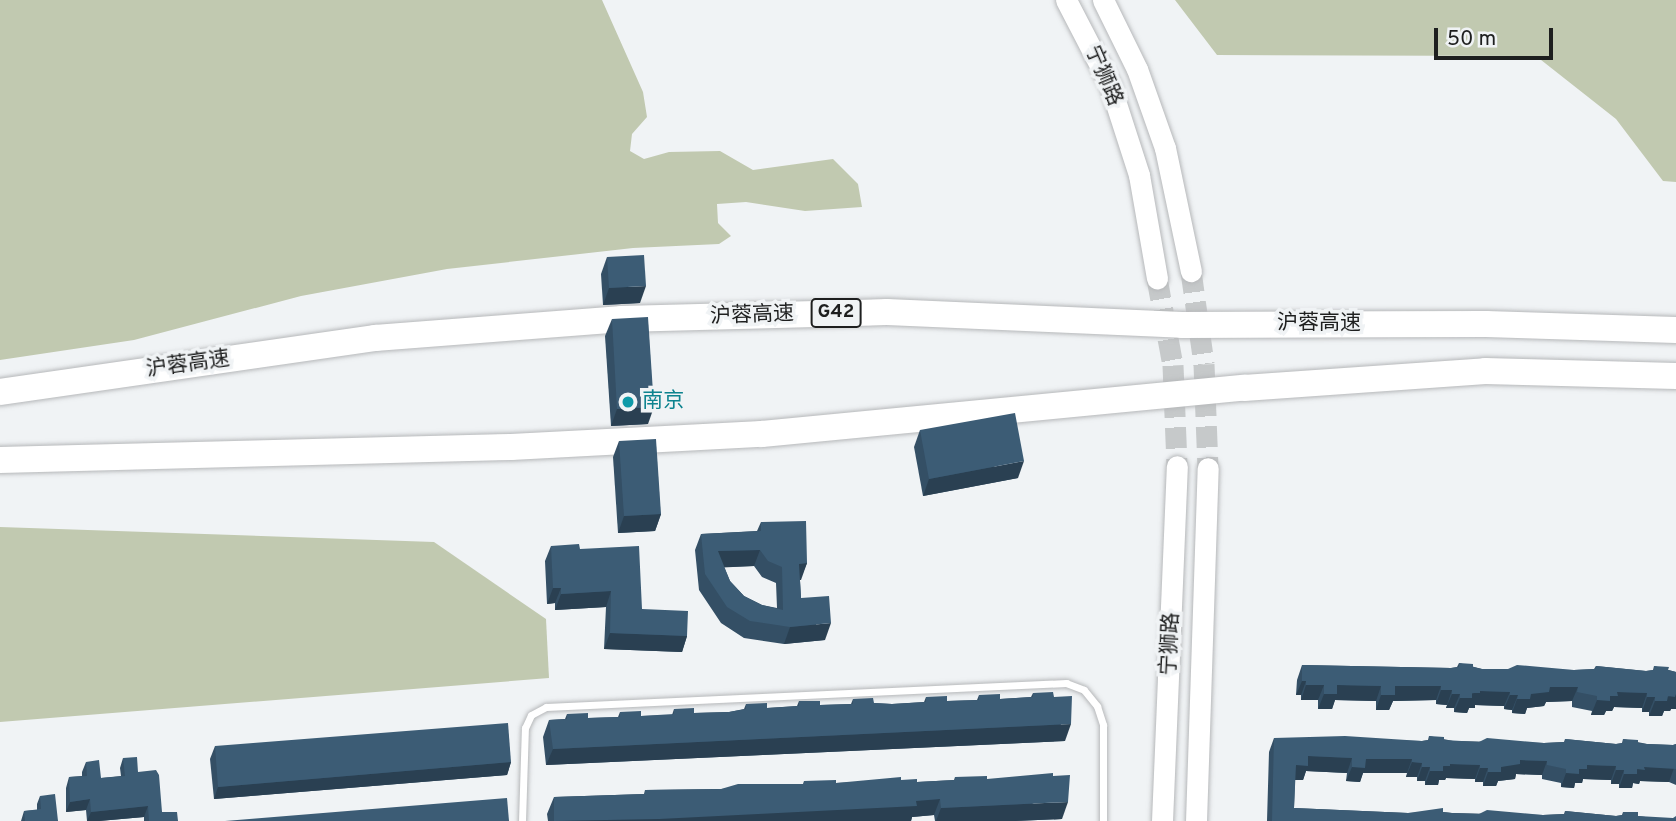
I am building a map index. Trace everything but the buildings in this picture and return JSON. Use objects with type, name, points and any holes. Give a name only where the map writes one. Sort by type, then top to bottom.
[{"type":"highway","name":"沪蓉高速","points":[[0,392],[375,338],[622,319],[887,312],[1182,325],[1486,324],[1676,330]]},
{"type":"highway","points":[[0,460],[512,447],[762,434],[1244,388],[1485,371],[1676,376]]},
{"type":"main road","name":"宁狮路","points":[[1066,0],[1110,86],[1139,175],[1157,278]]},
{"type":"main road","name":"宁狮路","points":[[1103,0],[1137,69],[1165,148],[1191,271]]},
{"type":"main road","name":"宁狮路","points":[[1162,821],[1177,466]]},
{"type":"main road","name":"宁狮路","points":[[1196,821],[1208,468]]},
{"type":"lane","points":[[522,821],[525,728],[531,715],[546,707],[1066,683],[1084,690],[1097,706],[1103,725],[1103,821]]},
{"type":"green space","points":[[0,0],[602,0],[643,92],[647,117],[632,134],[630,151],[644,159],[669,152],[720,151],[753,170],[833,159],[858,184],[862,207],[805,211],[746,202],[717,204],[718,223],[731,236],[719,244],[633,248],[447,269],[301,296],[134,340],[0,360]]},
{"type":"green space","points":[[1175,0],[1676,0],[1676,182],[1663,181],[1616,119],[1536,56],[1217,55]]},
{"type":"green space","points":[[0,527],[434,542],[546,619],[549,678],[0,722]]},
{"type":"tunnel","points":[[1191,271],[1204,364],[1208,468]]},
{"type":"tunnel","points":[[1157,278],[1173,365],[1177,466]]},
{"type":"place","name":"南京","points":[[628,402]]}]
